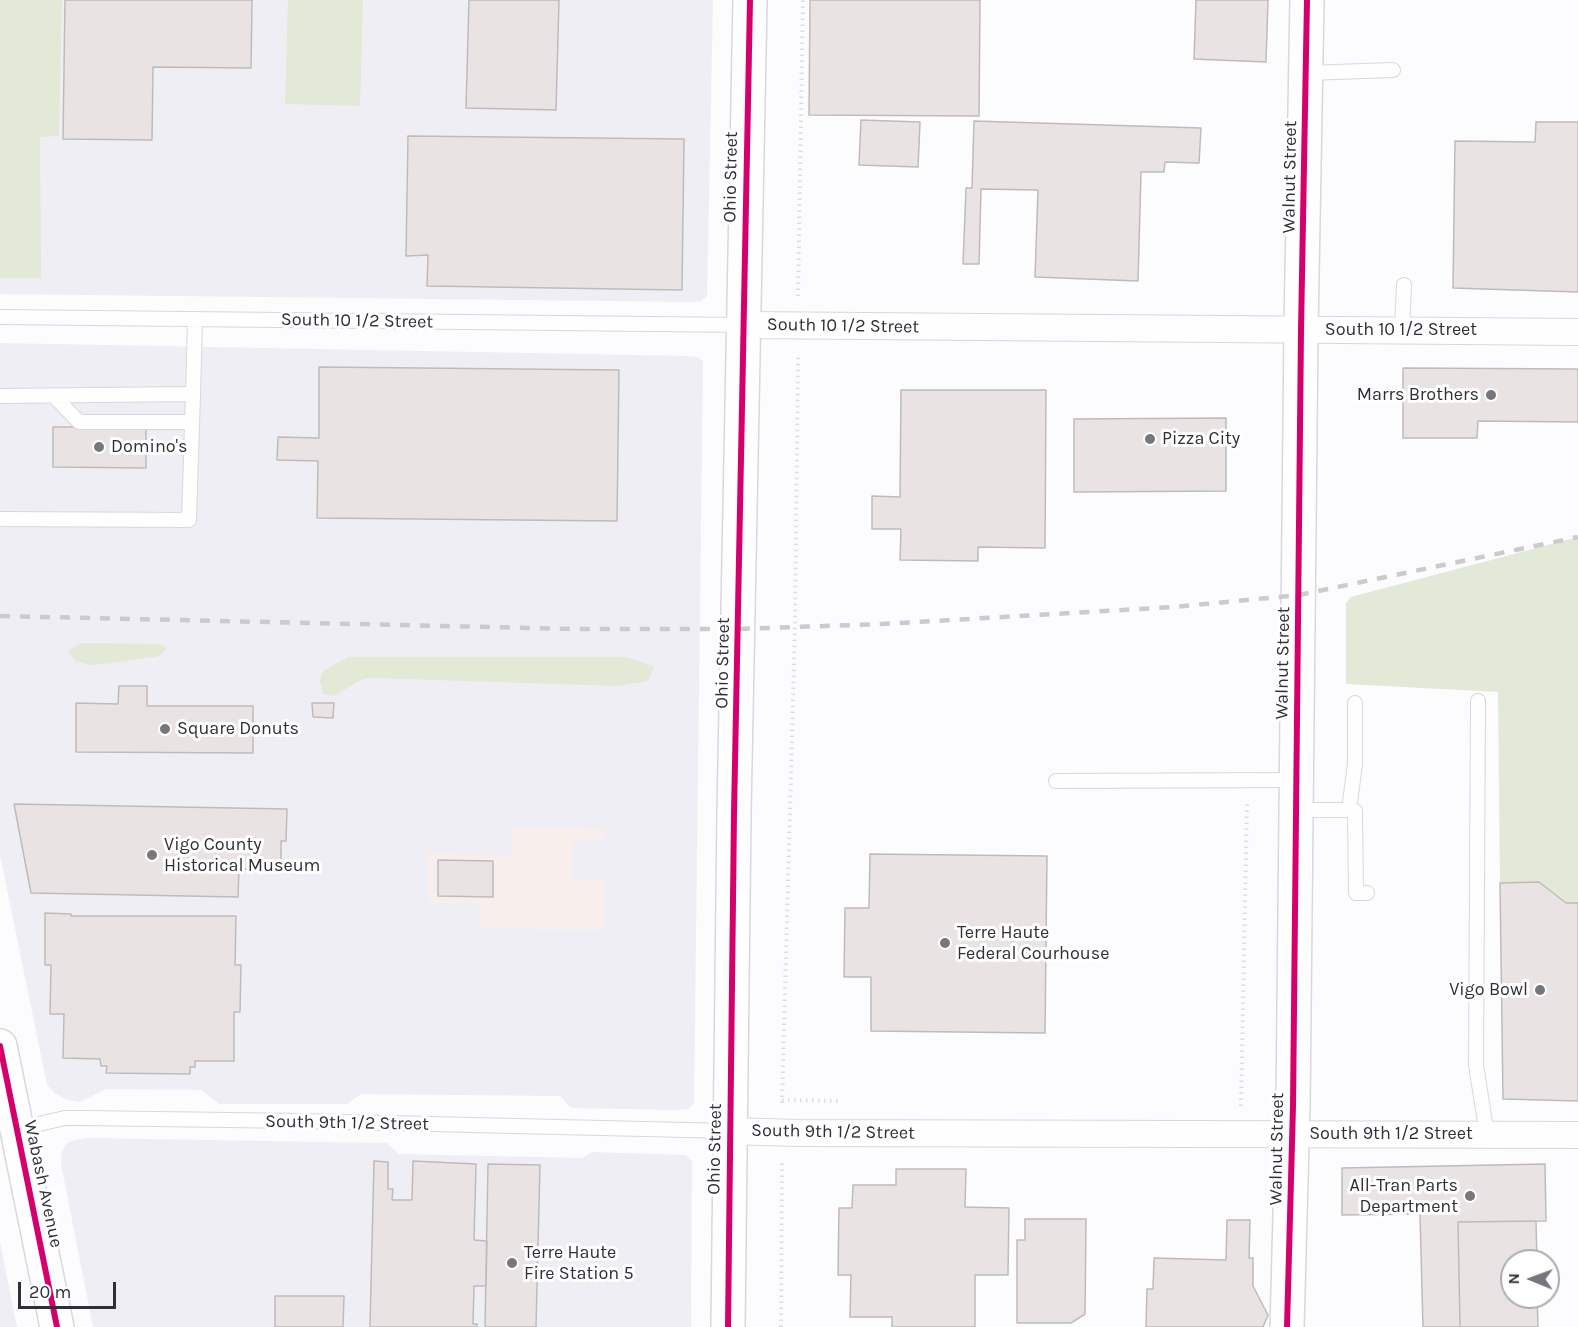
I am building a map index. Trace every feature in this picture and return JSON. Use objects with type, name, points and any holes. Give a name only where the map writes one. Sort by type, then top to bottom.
[{"type":"street","name":"Ohio Street","points":[[728,1327],[750,0]]},
{"type":"street","name":"Walnut Street","points":[[1287,1327],[1293,1120],[1301,330],[1307,0]]},
{"type":"street","name":"South 10 1/2 Street","points":[[744,325],[1578,332]]},
{"type":"street","name":"Wabash Avenue","points":[[0,1046],[57,1327]]},
{"type":"street","name":"South 9th 1/2 Street","points":[[730,1131],[782,1132],[1293,1120],[1487,1135],[1578,1135]]},
{"type":"lane","points":[[1307,73],[1393,70]]},
{"type":"lane","points":[[1402,330],[1404,285]]},
{"type":"lane","name":"South 10 1/2 Street","points":[[0,317],[744,325]]},
{"type":"lane","points":[[0,519],[189,520],[195,319]]},
{"type":"lane","points":[[0,396],[193,394]]},
{"type":"lane","points":[[53,396],[79,422],[192,422]]},
{"type":"lane","points":[[1478,701],[1476,1065],[1487,1135]]},
{"type":"lane","points":[[1056,781],[1247,780],[1349,810],[1355,764],[1355,703]]},
{"type":"lane","points":[[1355,811],[1356,893],[1366,893]]},
{"type":"lane","name":"South 9th 1/2 Street","points":[[17,1129],[65,1118],[93,1118],[730,1131]]},
{"type":"path","points":[[781,1327],[782,1132],[795,627],[802,0]]},
{"type":"path","points":[[1247,780],[1241,1106],[1293,1120]]},
{"type":"shaded area","points":[[0,0],[713,0],[707,296],[701,301],[693,302],[0,294]]},
{"type":"shaded area","points":[[0,343],[688,356],[698,357],[703,361],[694,1103],[688,1109],[571,1108],[560,1096],[361,1094],[347,1104],[219,1104],[202,1090],[106,1089],[79,1102],[56,1094],[47,1085],[0,855]]},
{"type":"shaded area","points":[[513,828],[604,829],[604,840],[573,839],[572,879],[604,879],[604,930],[481,929],[480,903],[428,902],[428,854],[512,855]]},
{"type":"shaded area","points":[[87,1138],[386,1143],[399,1154],[582,1158],[592,1152],[686,1155],[692,1162],[691,1327],[93,1327],[61,1164],[62,1152],[66,1144]]},
{"type":"shaded area","points":[[0,1242],[17,1327],[0,1327]]},
{"type":"green space","points":[[0,0],[62,0],[59,136],[40,137],[41,278],[0,278]]},
{"type":"green space","points":[[288,0],[363,0],[360,106],[285,104]]},
{"type":"green space","points":[[1578,537],[1578,903],[1566,903],[1539,882],[1500,883],[1498,692],[1346,684],[1346,603],[1351,597]]},
{"type":"green space","points":[[82,643],[159,644],[167,648],[159,656],[90,665],[76,661],[67,651]]},
{"type":"green space","points":[[348,657],[627,657],[654,667],[648,681],[617,686],[373,678],[360,680],[334,696],[323,694],[320,681],[323,671]]},
{"type":"building","points":[[65,0],[252,0],[251,68],[153,67],[152,140],[63,139]]},
{"type":"building","points":[[469,0],[559,0],[556,110],[466,108]]},
{"type":"building","points":[[810,0],[980,0],[979,116],[809,115]]},
{"type":"building","points":[[1196,0],[1268,0],[1266,62],[1194,59]]},
{"type":"building","points":[[861,120],[920,122],[918,167],[859,165]]},
{"type":"building","points":[[974,121],[1201,128],[1199,163],[1165,162],[1164,172],[1141,172],[1138,281],[1035,277],[1038,190],[981,189],[979,264],[963,264],[966,188],[972,188]]},
{"type":"building","points":[[1536,122],[1578,122],[1578,292],[1453,288],[1455,141],[1535,142]]},
{"type":"building","points":[[408,136],[684,139],[682,290],[427,286],[428,255],[406,256]]},
{"type":"building","points":[[319,367],[619,370],[617,521],[317,518],[318,461],[277,460],[278,437],[319,438]]},
{"type":"building","name":"Marrs Brothers","points":[[1403,368],[1578,369],[1578,422],[1478,421],[1477,438],[1403,438]]},
{"type":"building","points":[[901,390],[1046,390],[1045,548],[978,547],[978,561],[900,560],[901,529],[872,529],[872,496],[900,497]]},
{"type":"building","name":"Pizza City","points":[[1226,418],[1226,491],[1074,492],[1074,419]]},
{"type":"building","name":"Domino's","points":[[53,427],[146,427],[146,468],[53,467]]},
{"type":"building","name":"Square Donuts","points":[[119,686],[147,686],[147,706],[253,706],[253,753],[76,752],[76,703],[118,704]]},
{"type":"building","points":[[312,703],[334,703],[333,718],[313,717]]},
{"type":"building","name":"Vigo County Historical Museum","points":[[14,804],[287,809],[286,841],[281,841],[281,870],[239,869],[238,897],[31,893]]},
{"type":"building","name":"Terre Haute Federal Courhouse","points":[[870,854],[1047,856],[1045,1033],[871,1031],[871,977],[844,977],[845,908],[869,908]]},
{"type":"building","points":[[438,860],[493,861],[493,897],[438,896]]},
{"type":"building","name":"Vigo Bowl","points":[[1539,882],[1566,903],[1578,903],[1578,1101],[1503,1099],[1500,883]]},
{"type":"building","points":[[45,913],[71,914],[71,916],[236,916],[235,965],[241,965],[240,1012],[234,1012],[234,1061],[195,1061],[195,1067],[190,1067],[190,1074],[106,1073],[107,1066],[101,1066],[100,1059],[63,1058],[64,1014],[50,1014],[51,965],[45,965]]},
{"type":"building","points":[[374,1161],[388,1162],[388,1189],[393,1189],[392,1200],[412,1200],[413,1161],[476,1164],[474,1240],[487,1241],[486,1286],[474,1286],[473,1324],[477,1324],[477,1327],[370,1327]]},
{"type":"building","name":"Terre Haute Fire Station 5","points":[[488,1164],[540,1165],[536,1327],[485,1327]]},
{"type":"building","points":[[1545,1164],[1546,1221],[1458,1222],[1460,1327],[1423,1327],[1420,1214],[1342,1215],[1342,1168]]},
{"type":"building","points":[[896,1169],[966,1169],[965,1207],[1009,1208],[1008,1275],[975,1275],[975,1327],[892,1327],[892,1317],[850,1317],[851,1275],[838,1275],[839,1208],[852,1208],[853,1185],[896,1185]]},
{"type":"building","points":[[1025,1219],[1086,1219],[1085,1314],[1071,1323],[1017,1323],[1017,1240],[1025,1240]]},
{"type":"building","points":[[1227,1220],[1250,1220],[1249,1258],[1253,1258],[1253,1286],[1268,1315],[1263,1327],[1146,1327],[1147,1289],[1153,1289],[1154,1258],[1226,1260]]},
{"type":"building","points":[[1536,1221],[1537,1249],[1500,1249],[1500,1309],[1537,1309],[1538,1327],[1460,1327],[1458,1222]]},
{"type":"building","points":[[275,1296],[344,1296],[343,1327],[275,1327]]},
{"type":"railway","points":[[0,616],[576,629],[739,629],[882,624],[1174,607],[1299,595],[1578,537]]},
{"type":"cycle path","points":[[728,1327],[734,813],[750,0]]},
{"type":"cycle path","points":[[1287,1327],[1293,1106],[1301,330],[1307,0]]},
{"type":"cycle path","points":[[0,1046],[57,1327]]},
{"type":"place","name":"Marrs Brothers","points":[[1491,395]]},
{"type":"place","name":"Pizza City","points":[[1150,439]]},
{"type":"place","name":"Domino's","points":[[99,447]]},
{"type":"place","name":"Square Donuts","points":[[165,729]]},
{"type":"place","name":"Vigo County Historical Museum","points":[[152,855]]},
{"type":"place","name":"Terre Haute Federal Courhouse","points":[[945,943]]},
{"type":"place","name":"Vigo Bowl","points":[[1540,990]]},
{"type":"place","name":"All-Tran Parts Department","points":[[1470,1196]]},
{"type":"place","name":"Terre Haute Fire Station 5","points":[[512,1263]]}]
